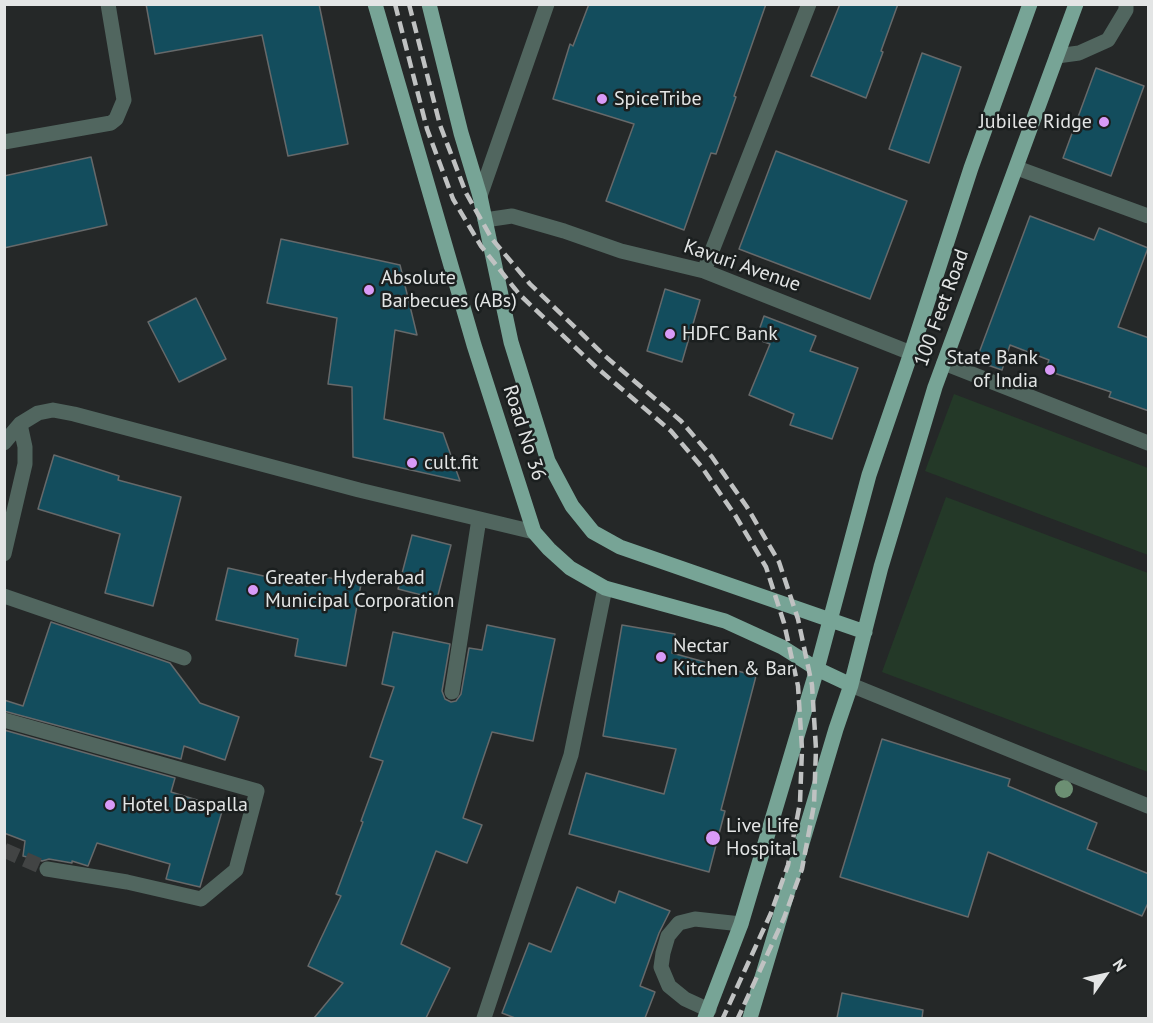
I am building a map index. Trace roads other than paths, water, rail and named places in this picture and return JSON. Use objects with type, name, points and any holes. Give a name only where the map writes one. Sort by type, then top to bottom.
[{"type":"main road","name":"Road No 36","points":[[375,4],[474,345],[534,532],[570,568],[605,588],[725,621],[782,647],[817,669],[851,685]]},
{"type":"main road","name":"Road No 36","points":[[429,4],[480,196],[511,342],[548,461],[572,506],[593,532],[620,547],[866,632]]},
{"type":"main road","name":"100 Feet Road","points":[[707,1014],[741,924],[817,669],[869,476],[971,168],[1030,4]]},
{"type":"main road","name":"100 Feet Road","points":[[750,1018],[851,685],[881,567],[935,387],[1076,4]]},
{"type":"street","points":[[4,142],[111,123],[116,119],[124,100],[108,4]]},
{"type":"street","points":[[480,196],[547,4]]},
{"type":"street","points":[[704,271],[809,4]]},
{"type":"street","points":[[1057,56],[1079,53],[1108,40],[1126,10],[1126,4]]},
{"type":"street","points":[[1017,168],[1149,216]]},
{"type":"street","name":"Kavuri Avenue","points":[[485,220],[512,216],[621,251],[704,271],[911,353]]},
{"type":"street","points":[[945,363],[1149,443]]},
{"type":"street","points":[[4,443],[20,424],[38,413],[53,410],[534,532]]},
{"type":"street","points":[[4,554],[25,464],[25,447],[20,424]]},
{"type":"street","points":[[452,692],[479,519]]},
{"type":"street","points":[[484,1018],[571,755],[605,588]]},
{"type":"street","points":[[4,596],[184,658]]},
{"type":"street","points":[[851,685],[1149,806]]},
{"type":"street","points":[[4,720],[257,791],[236,870],[201,899],[127,882],[47,869]]},
{"type":"street","points":[[707,1014],[669,986],[662,967],[663,952],[668,936],[679,923],[695,918],[741,924]]},
{"type":"tunnel","points":[[4,850],[47,869]]},
{"type":"railway","points":[[395,4],[427,129],[453,199],[481,246],[519,294],[596,367],[671,431],[701,466],[735,515],[766,567],[784,623],[798,686],[802,749],[800,803],[788,865],[771,913],[723,1018]]},
{"type":"railway","points":[[409,4],[440,125],[466,193],[492,239],[530,284],[605,356],[681,421],[712,457],[747,507],[779,562],[798,619],[812,685],[816,749],[814,805],[802,869],[784,918],[738,1018]]},
{"type":"place","name":"SpiceTribe","points":[[602,99]]},
{"type":"place","name":"Jubilee Ridge","points":[[1104,122]]},
{"type":"place","name":"Absolute Barbecues (ABs)","points":[[369,290]]},
{"type":"place","name":"HDFC Bank","points":[[670,334]]},
{"type":"place","name":"State Bank of India","points":[[1050,370]]},
{"type":"place","name":"cult.fit","points":[[412,463]]},
{"type":"place","name":"Greater Hyderabad Municipal Corporation","points":[[253,590]]},
{"type":"place","name":"Nectar Kitchen & Bar","points":[[661,657]]},
{"type":"place","name":"Hotel Daspalla","points":[[110,805]]},
{"type":"place","name":"Live Life Hospital","points":[[713,838]]}]
